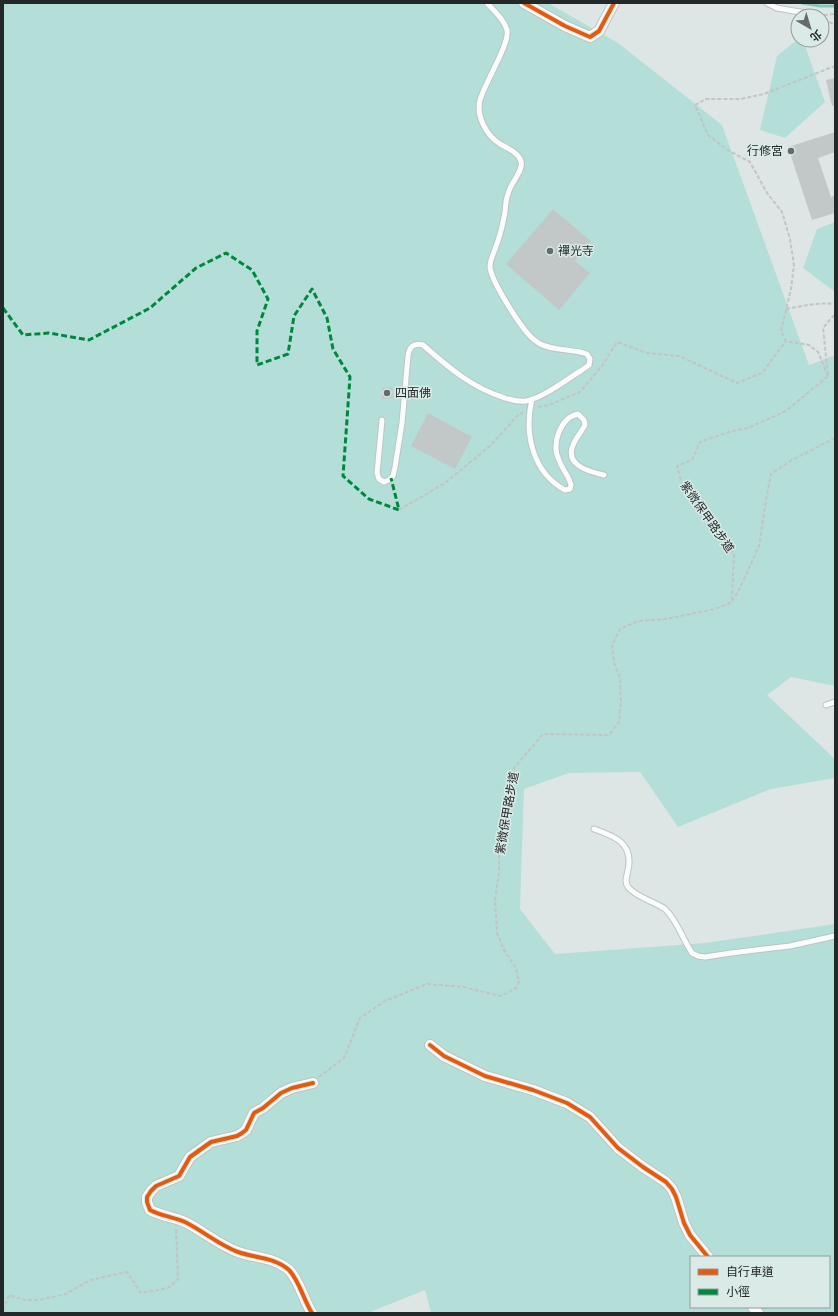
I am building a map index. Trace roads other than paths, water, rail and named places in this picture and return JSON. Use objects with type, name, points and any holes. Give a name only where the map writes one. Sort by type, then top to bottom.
[{"type":"street","points":[[524,3],[565,26],[590,37],[599,31],[614,3]]},
{"type":"street","points":[[430,1045],[444,1056],[485,1076],[533,1090],[567,1103],[590,1117],[618,1148],[666,1182],[672,1189],[684,1223],[690,1235],[707,1256]]},
{"type":"street","points":[[312,1313],[294,1277],[285,1268],[268,1259],[239,1252],[227,1247],[192,1226],[175,1218],[150,1210],[146,1202],[156,1186],[179,1176],[190,1157],[208,1144],[216,1140],[237,1136],[246,1130],[251,1116],[254,1113],[263,1108],[281,1093],[292,1088],[313,1083]]},
{"type":"lane","points":[[382,420],[377,473],[379,479],[384,482],[393,476],[395,467],[400,438],[409,349],[418,343],[454,372],[475,386],[514,401],[526,401],[539,397],[589,365],[590,359],[588,354],[552,348],[541,344],[532,338],[512,312],[491,273],[490,260],[501,231],[507,194],[520,169],[521,162],[518,155],[499,143],[490,135],[484,126],[480,112],[480,100],[496,62],[504,48],[507,37],[507,30],[503,22],[487,3]]},
{"type":"lane","points":[[767,3],[777,8],[790,10]]},
{"type":"lane","points":[[532,399],[529,433],[533,453],[551,480],[565,490],[570,489],[570,480],[558,459],[556,450],[557,440],[563,424],[574,415],[578,414],[584,420],[585,425],[574,441],[571,456],[574,462],[584,471],[604,475]]},
{"type":"lane","points":[[826,705],[835,702]]},
{"type":"lane","points":[[594,829],[612,835],[625,847],[630,862],[625,881],[627,886],[631,891],[664,909],[670,915],[692,953],[698,956],[705,957],[790,946],[835,936]]},
{"type":"waterway","points":[[802,3],[820,6],[835,6]]},
{"type":"place","name":"行修宮","points":[[791,151]]},
{"type":"place","name":"禪光寺","points":[[550,251]]},
{"type":"place","name":"四面佛","points":[[387,393]]}]
